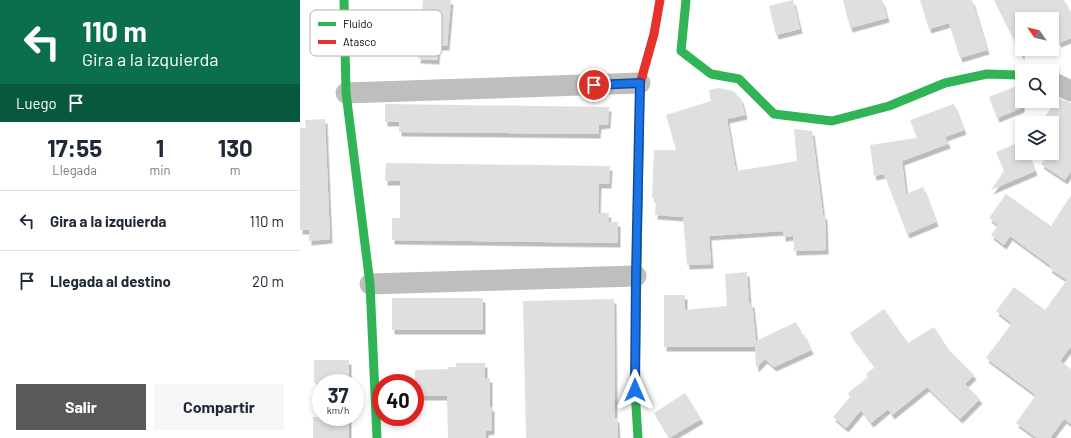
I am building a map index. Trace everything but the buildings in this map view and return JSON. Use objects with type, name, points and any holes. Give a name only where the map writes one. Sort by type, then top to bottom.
[{"type":"street","points":[[344,0],[344,10]]},
{"type":"street","points":[[638,438],[635,390],[640,83],[654,34],[660,0]]},
{"type":"street","points":[[686,0],[681,51],[711,74],[739,79],[774,114],[832,121],[889,106],[945,83],[987,74],[1015,75]]},
{"type":"street","points":[[345,56],[346,94],[370,284],[377,438]]},
{"type":"street","points":[[346,94],[640,83]]},
{"type":"street","points":[[1059,85],[1071,91]]},
{"type":"street","points":[[370,284],[636,276]]},
{"type":"traffic: fast","points":[[344,0],[344,10]]},
{"type":"traffic: fast","points":[[686,0],[681,51],[711,74],[739,79],[774,114],[832,121],[889,106],[945,83],[987,74],[1015,75]]},
{"type":"traffic: fast","points":[[345,56],[346,93],[370,284],[377,438]]},
{"type":"traffic: fast","points":[[638,438],[635,390],[640,84]]},
{"type":"traffic: jam","points":[[640,84],[654,34],[660,0]]},
{"type":"route","points":[[594,85],[640,83],[635,390]]}]
